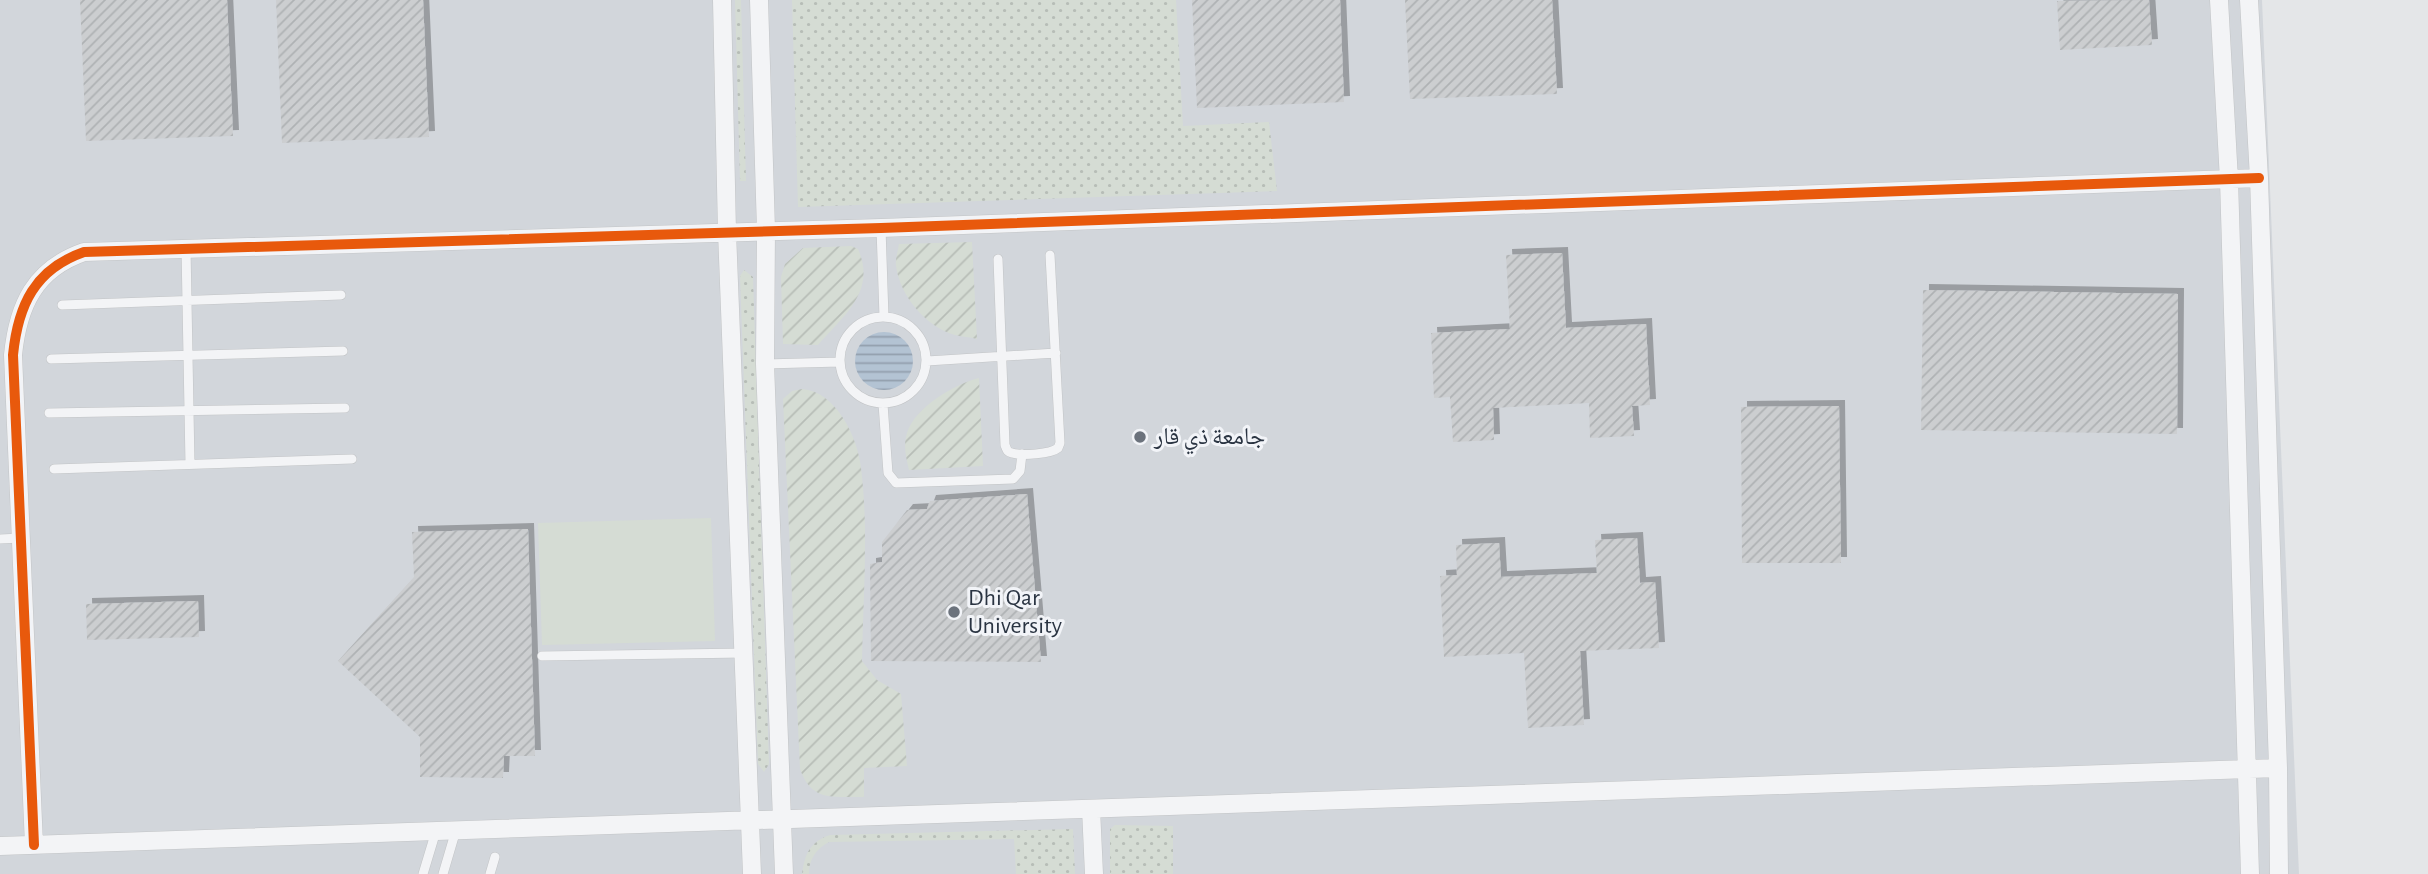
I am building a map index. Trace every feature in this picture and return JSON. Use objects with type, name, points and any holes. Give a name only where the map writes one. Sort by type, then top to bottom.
[{"type":"street","points":[[722,0],[727,232],[752,874]]},
{"type":"street","points":[[759,0],[766,230],[765,365],[784,874]]},
{"type":"street","points":[[2218,0],[2228,180],[2250,874]]},
{"type":"street","points":[[2249,0],[2259,178],[2279,874]]},
{"type":"street","points":[[34,845],[13,355],[20,318],[36,284],[65,259],[84,252],[881,228],[2259,178]]},
{"type":"street","points":[[0,846],[2278,768]]},
{"type":"street","points":[[1091,809],[1094,874]]},
{"type":"lane","points":[[881,228],[884,317]]},
{"type":"lane","points":[[186,248],[190,464]]},
{"type":"lane","points":[[998,259],[1005,445],[1010,453],[1054,452],[1060,443],[1050,255]]},
{"type":"lane","points":[[62,305],[341,295]]},
{"type":"lane","points":[[884,317],[898,319],[910,326],[925,348],[927,361],[925,375],[909,396],[897,402],[883,404],[866,400],[848,387],[839,362],[841,348],[858,325],[870,318],[884,317]]},
{"type":"lane","points":[[51,359],[343,351]]},
{"type":"lane","points":[[927,361],[1056,353]]},
{"type":"lane","points":[[765,365],[839,362]]},
{"type":"lane","points":[[883,404],[888,473],[896,483],[1013,480],[1020,471],[1022,454]]},
{"type":"lane","points":[[49,413],[345,408]]},
{"type":"lane","points":[[54,469],[352,459]]},
{"type":"lane","points":[[0,539],[21,538]]},
{"type":"lane","points":[[542,656],[745,653]]},
{"type":"lane","points":[[443,874],[456,830]]},
{"type":"lane","points":[[423,874],[436,831]]},
{"type":"lane","points":[[490,874],[495,857]]},
{"type":"shaded area","name":"جامعة ذي قار","points":[[0,0],[2262,0],[2299,874],[0,874]]},
{"type":"shaded area","points":[[735,0],[741,0],[746,181],[740,181]]},
{"type":"shaded area","points":[[792,0],[1176,0],[1183,126],[1269,122],[1277,191],[798,207]]},
{"type":"shaded area","points":[[972,242],[977,339],[944,331],[925,318],[903,288],[896,263],[899,244]]},
{"type":"shaded area","points":[[851,246],[858,249],[863,264],[863,278],[855,302],[818,345],[783,344],[781,277],[785,264],[803,248]]},
{"type":"shaded area","points":[[744,270],[753,277],[769,764],[764,772],[758,764],[740,276]]},
{"type":"shaded area","points":[[979,378],[983,466],[909,470],[905,452],[911,423],[937,398],[959,385]]},
{"type":"shaded area","points":[[802,389],[825,398],[835,407],[855,443],[861,468],[865,516],[862,661],[877,680],[901,694],[907,766],[864,768],[864,797],[834,797],[818,793],[805,780],[800,769],[783,399],[792,391]]},
{"type":"shaded area","points":[[711,518],[715,641],[542,645],[538,523]]},
{"type":"shaded area","points":[[1115,825],[1173,826],[1173,874],[1110,874],[1110,829]]},
{"type":"shaded area","points":[[1073,829],[1075,874],[1016,874],[1014,839],[829,842],[814,855],[809,874],[802,874],[810,849],[830,835]]},
{"type":"water","points":[[884,332],[900,337],[908,345],[913,361],[908,377],[900,385],[884,390],[868,385],[860,377],[855,361],[860,345],[868,337]]},
{"type":"building","points":[[80,0],[227,0],[233,136],[86,141]]},
{"type":"building","points":[[276,0],[423,0],[429,137],[282,143]]},
{"type":"building","points":[[1192,0],[1340,0],[1344,102],[1197,108]]},
{"type":"building","points":[[1405,0],[1552,0],[1557,94],[1410,99]]},
{"type":"building","points":[[2149,0],[2152,45],[2060,50],[2057,1]]},
{"type":"building","points":[[1562,253],[1566,328],[1646,324],[1650,405],[1632,406],[1634,436],[1590,438],[1589,403],[1493,408],[1494,440],[1453,442],[1450,397],[1434,398],[1431,333],[1510,329],[1506,255]]},
{"type":"building","points":[[1923,290],[2178,294],[2177,434],[1921,430]]},
{"type":"building","points":[[1839,406],[1841,563],[1742,563],[1741,407]]},
{"type":"building","name":"Dhi Qar University","points":[[1027,494],[1041,662],[871,661],[870,564],[882,562],[882,542],[907,510],[927,509],[930,501]]},
{"type":"building","points":[[528,529],[535,756],[504,756],[503,778],[420,777],[420,737],[338,661],[414,577],[412,532]]},
{"type":"building","points":[[1637,538],[1640,583],[1655,582],[1659,648],[1580,651],[1584,725],[1528,728],[1524,653],[1444,657],[1440,576],[1457,575],[1456,545],[1499,543],[1501,577],[1597,573],[1595,540]]},
{"type":"building","points":[[198,601],[199,637],[87,640],[86,604]]},
{"type":"cycle path","points":[[34,845],[13,355],[19,320],[32,291],[53,268],[84,252],[881,228],[2259,178]]},
{"type":"place","name":"جامعة ذي قار","points":[[1140,437]]},
{"type":"place","name":"Dhi Qar University","points":[[954,612]]}]
